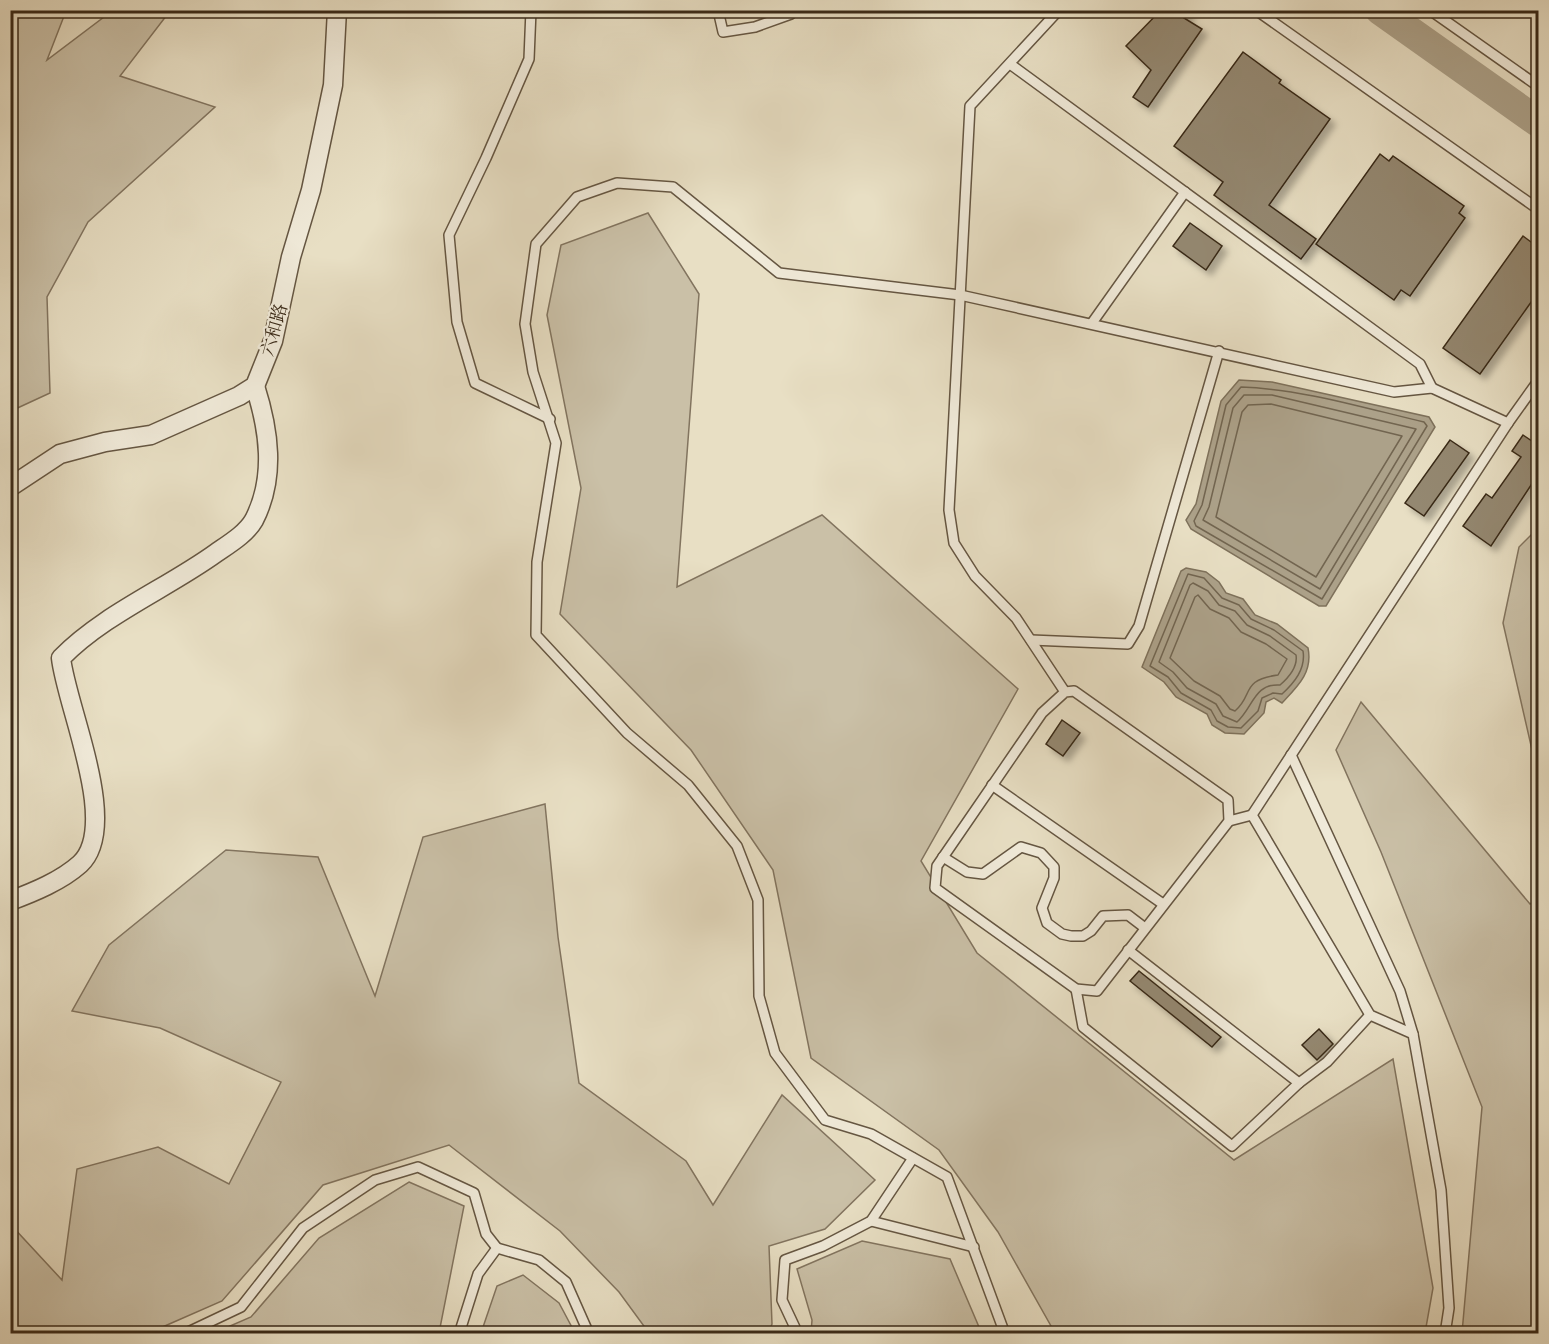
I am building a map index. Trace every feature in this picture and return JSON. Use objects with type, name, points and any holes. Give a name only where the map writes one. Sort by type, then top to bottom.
[{"type":"street","name":"六和路","points":[[255,386],[273,341],[291,257],[318,161],[333,86],[337,10]]},
{"type":"street","points":[[10,487],[60,454],[105,442],[151,435],[239,396],[255,386],[267,424],[268,476],[253,520],[241,535],[186,575],[123,611],[72,647],[61,658],[63,680],[90,773],[95,810],[92,840],[81,862],[60,878],[10,901]]},
{"type":"lane","points":[[531,10],[530,59],[449,235],[457,322],[475,383],[550,418]]},
{"type":"lane","points":[[718,10],[723,32],[755,27],[792,14],[794,10]]},
{"type":"lane","points":[[1059,10],[970,106],[949,510],[954,543],[975,576],[1016,618],[1065,692]]},
{"type":"lane","points":[[1256,10],[1539,209]]},
{"type":"lane","points":[[1430,10],[1539,86]]},
{"type":"lane","points":[[1010,64],[1420,364],[1432,388]]},
{"type":"lane","points":[[1005,1334],[947,1177],[871,1134],[825,1120],[775,1053],[759,996],[758,900],[737,846],[688,785],[627,734],[536,635],[537,562],[556,443],[550,418],[533,372],[525,324],[536,244],[577,197],[617,183],[673,187],[779,273],[960,295],[1219,351],[1394,392],[1432,388],[1508,423]]},
{"type":"lane","points":[[1092,323],[1185,192]]},
{"type":"lane","points":[[1031,640],[1128,644],[1139,626],[1219,351]]},
{"type":"lane","points":[[1229,821],[1228,800],[1074,691],[1065,692],[1042,713],[937,866],[935,888],[1076,989],[1097,991],[1229,821],[1252,815],[1508,423],[1539,381]]},
{"type":"lane","points":[[1291,755],[1400,991],[1413,1035],[1441,1190],[1449,1308],[1445,1334]]},
{"type":"lane","points":[[992,785],[1163,904]]},
{"type":"lane","points":[[1252,815],[1370,1015],[1413,1035]]},
{"type":"lane","points":[[943,857],[967,872],[983,874],[995,868],[1010,852],[1021,847],[1041,853],[1054,867],[1054,878],[1042,908],[1047,923],[1062,934],[1083,936],[1091,931],[1103,916],[1128,915],[1145,928]]},
{"type":"lane","points":[[1128,950],[1299,1083]]},
{"type":"lane","points":[[1076,989],[1083,1027],[1232,1146],[1299,1083],[1327,1062],[1370,1015]]},
{"type":"lane","points":[[798,1334],[782,1300],[785,1260],[823,1246],[871,1221],[913,1158]]},
{"type":"lane","points":[[184,1334],[241,1307],[303,1228],[375,1180],[418,1167],[474,1193],[486,1234],[497,1248],[539,1260],[566,1282],[589,1334]]},
{"type":"lane","points":[[871,1221],[974,1247]]},
{"type":"lane","points":[[459,1334],[478,1274],[497,1248]]},
{"type":"shaded area","points":[[10,11],[66,11],[47,60],[112,11],[170,11],[120,76],[215,107],[88,222],[47,297],[50,393],[11,411]]},
{"type":"shaded area","points":[[648,213],[699,294],[677,587],[822,515],[1018,689],[921,861],[977,953],[1234,1160],[1393,1059],[1433,1288],[1425,1333],[1055,1333],[998,1232],[939,1150],[811,1058],[773,870],[691,750],[560,614],[581,488],[547,315],[561,245]]},
{"type":"shaded area","points":[[1538,528],[1538,776],[1503,623],[1519,547]]},
{"type":"shaded area","points":[[1361,702],[1530,904],[1538,899],[1538,1333],[1462,1333],[1482,1107],[1381,852],[1336,750]]},
{"type":"shaded area","points":[[545,804],[558,937],[579,1083],[686,1161],[713,1205],[782,1095],[875,1180],[825,1229],[769,1246],[772,1324],[768,1333],[649,1333],[619,1292],[560,1231],[449,1145],[323,1185],[222,1301],[158,1329],[154,1333],[11,1333],[11,1225],[62,1280],[77,1169],[158,1147],[229,1184],[281,1082],[160,1028],[72,1011],[109,945],[226,850],[318,857],[375,996],[423,837]]},
{"type":"shaded area","points":[[409,1182],[464,1206],[439,1333],[214,1333],[251,1317],[319,1238]]},
{"type":"shaded area","points":[[862,1241],[950,1259],[979,1327],[970,1334],[811,1333],[812,1320],[797,1269]]},
{"type":"shaded area","points":[[523,1275],[559,1303],[575,1333],[481,1333],[497,1286]]},
{"type":"water","points":[[1239,380],[1272,382],[1429,417],[1435,427],[1326,606],[1319,606],[1191,529],[1186,520],[1196,504],[1221,401]]},
{"type":"water","points":[[1186,568],[1206,572],[1219,582],[1226,593],[1243,599],[1255,615],[1277,624],[1308,648],[1308,664],[1299,684],[1282,703],[1274,698],[1266,702],[1264,713],[1244,734],[1225,733],[1212,725],[1207,714],[1176,697],[1164,682],[1142,667],[1181,571]]},
{"type":"building","points":[[1161,10],[1191,10],[1184,18],[1202,29],[1148,107],[1133,97],[1151,70],[1126,46]]},
{"type":"building","points":[[1243,52],[1281,80],[1279,83],[1330,119],[1269,205],[1316,239],[1301,259],[1214,195],[1223,182],[1174,146]]},
{"type":"building","points":[[1380,154],[1389,161],[1393,156],[1464,206],[1459,213],[1465,218],[1410,296],[1401,290],[1394,300],[1316,244]]},
{"type":"building","points":[[1190,223],[1222,246],[1206,270],[1173,246]]},
{"type":"building","points":[[1523,236],[1539,248],[1539,291],[1480,374],[1443,348]]},
{"type":"building","points":[[1523,435],[1539,446],[1539,473],[1491,546],[1463,526],[1486,494],[1492,498],[1521,457],[1512,451]]},
{"type":"building","points":[[1450,440],[1469,453],[1424,516],[1405,503]]},
{"type":"building","points":[[1062,720],[1080,733],[1063,756],[1046,744]]},
{"type":"building","points":[[1139,971],[1221,1037],[1212,1047],[1130,981]]},
{"type":"building","points":[[1319,1029],[1333,1044],[1317,1060],[1302,1045]]},
{"type":"waterway","points":[[1380,10],[1538,122]]}]
